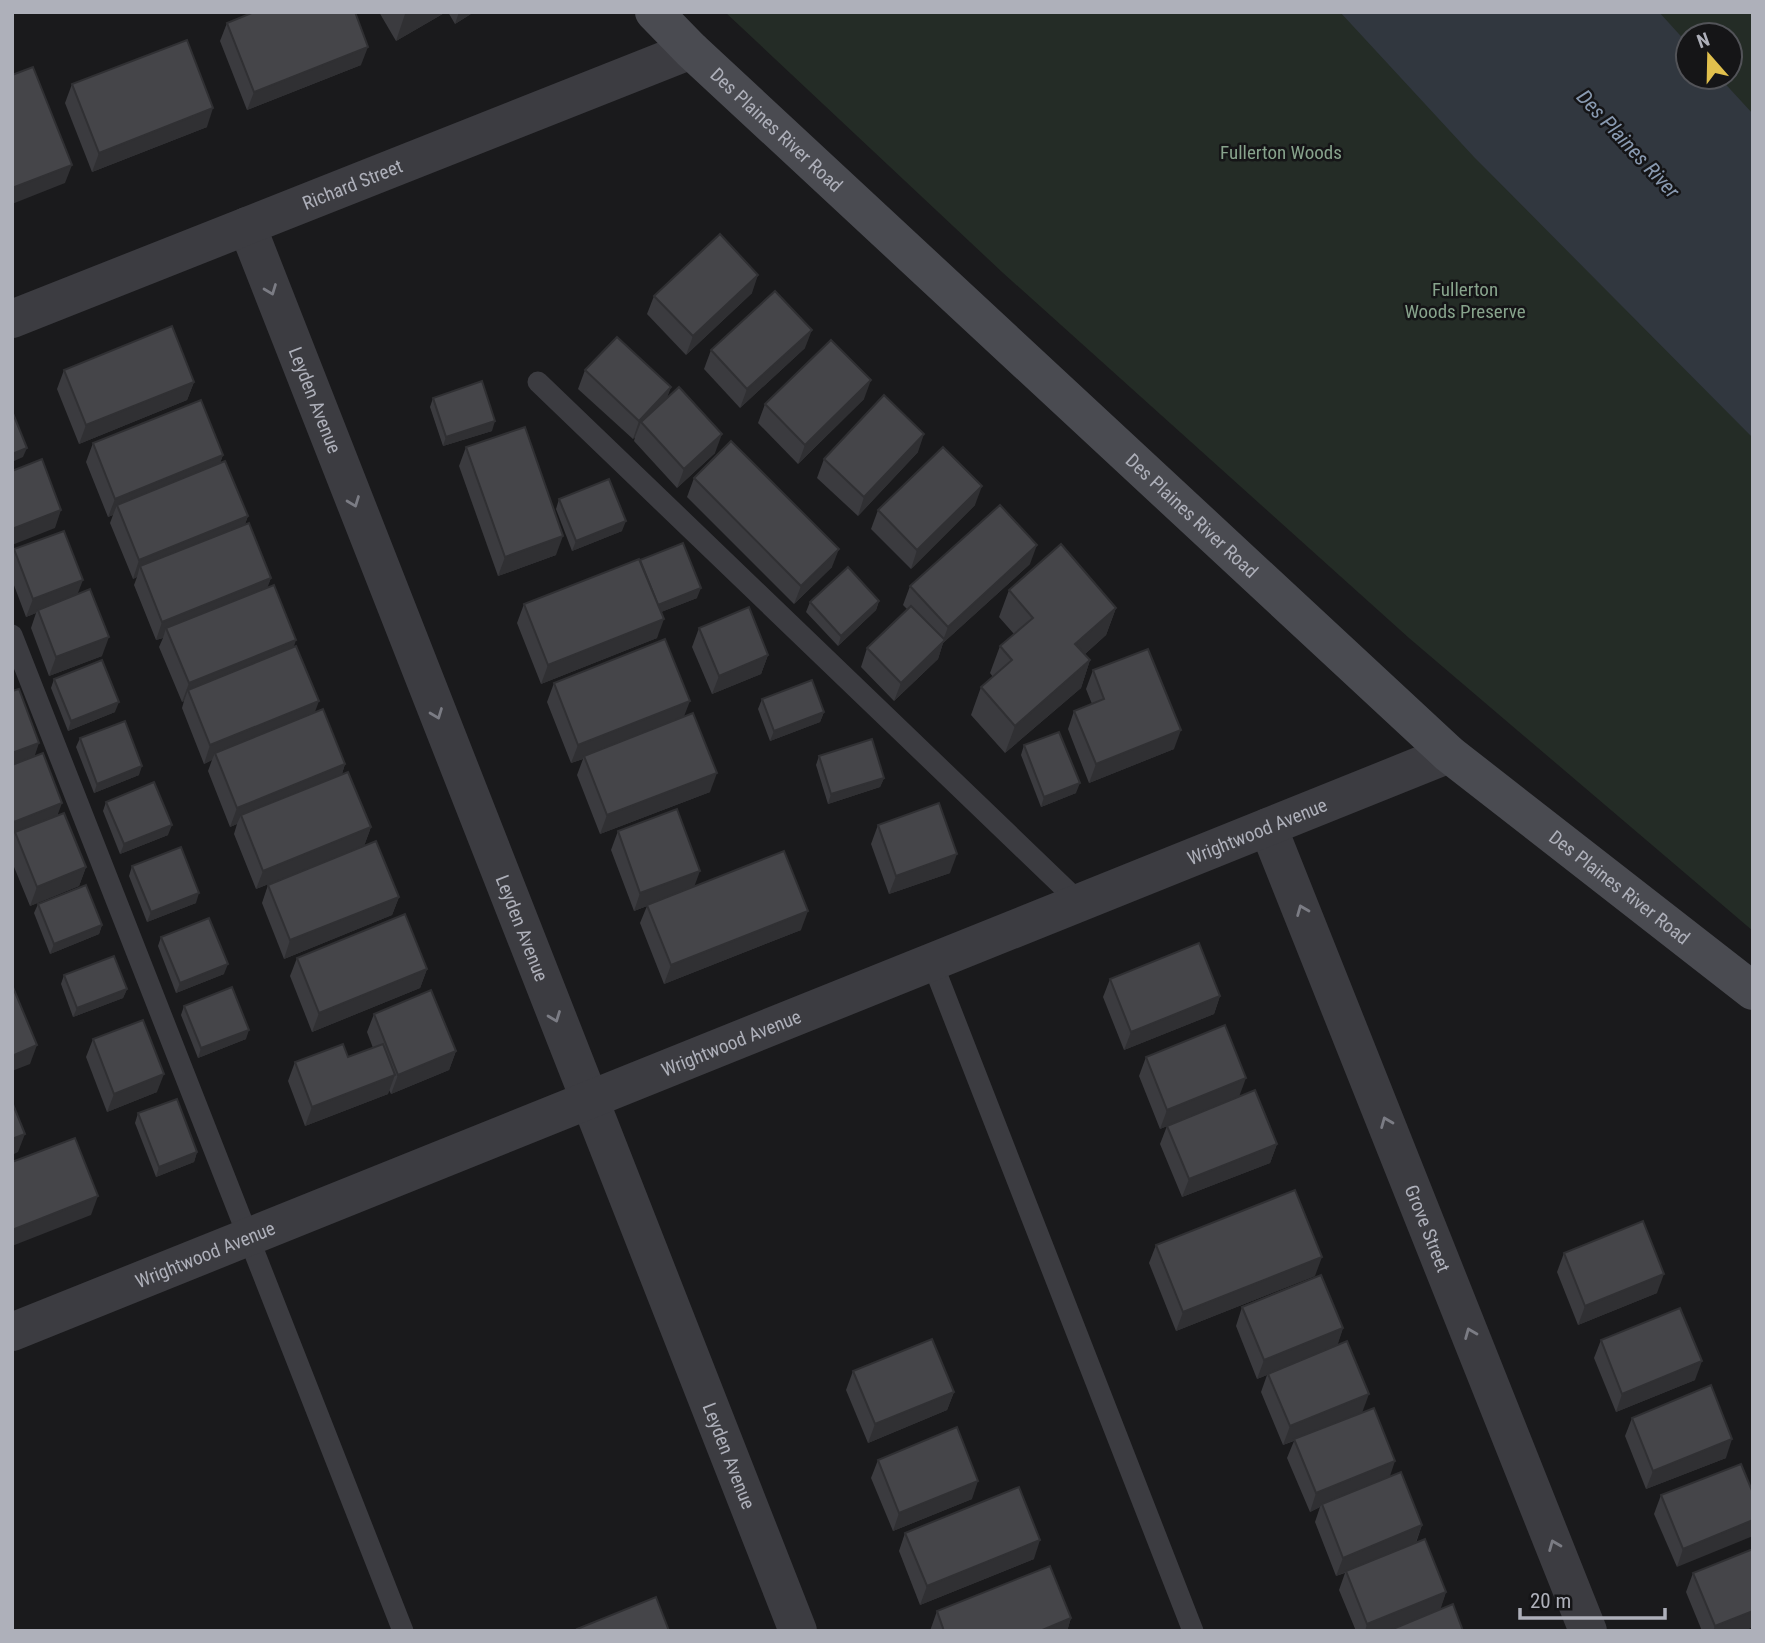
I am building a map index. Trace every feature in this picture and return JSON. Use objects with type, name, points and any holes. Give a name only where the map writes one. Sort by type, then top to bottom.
[{"type":"main road","name":"Des Plaines River Road","points":[[654,12],[691,50],[1449,754],[1753,991]]},
{"type":"street","name":"Richard Street","points":[[12,319],[691,50]]},
{"type":"street","name":"Leyden Avenue","points":[[247,226],[587,1101],[798,1631]]},
{"type":"street","name":"Wrightwood Avenue","points":[[12,1332],[1449,754]]},
{"type":"street","name":"Grove Street","points":[[1268,827],[1588,1631]]},
{"type":"lane","points":[[538,382],[1080,903]]},
{"type":"lane","points":[[12,635],[403,1631]]},
{"type":"lane","points":[[932,962],[1194,1631]]},
{"type":"green space","name":"Fullerton Woods Preserve","points":[[725,12],[1753,12],[1753,931],[1409,638],[1002,272]]},
{"type":"water","name":"Des Plaines River","points":[[1340,12],[1659,12],[1674,29],[1674,91],[1732,91],[1753,114],[1753,438],[1474,157]]},
{"type":"building","points":[[254,12],[355,12],[368,47],[254,92],[227,23]]},
{"type":"building","points":[[187,40],[213,108],[99,153],[72,84]]},
{"type":"building","points":[[33,67],[72,165],[12,188],[12,75]]},
{"type":"building","points":[[720,234],[758,275],[693,336],[654,296]]},
{"type":"building","points":[[775,291],[812,330],[747,389],[711,350]]},
{"type":"building","points":[[172,326],[194,382],[86,425],[64,370]]},
{"type":"building","points":[[617,337],[671,387],[639,421],[585,370]]},
{"type":"building","points":[[831,340],[871,380],[805,445],[765,404]]},
{"type":"building","points":[[482,381],[495,421],[446,437],[433,398]]},
{"type":"building","points":[[679,387],[722,434],[684,469],[641,422]]},
{"type":"building","points":[[884,395],[924,434],[864,497],[824,459]]},
{"type":"building","points":[[201,400],[223,455],[115,499],[93,443]]},
{"type":"building","points":[[12,411],[27,448],[12,454]]},
{"type":"building","points":[[525,427],[563,536],[505,557],[466,447]]},
{"type":"building","points":[[731,441],[839,549],[801,586],[694,478]]},
{"type":"building","points":[[943,447],[982,486],[917,550],[878,510]]},
{"type":"building","points":[[42,459],[61,510],[12,529],[12,471]]},
{"type":"building","points":[[225,461],[248,516],[139,560],[117,505]]},
{"type":"building","points":[[609,479],[626,521],[576,541],[559,499]]},
{"type":"building","points":[[1000,505],[1037,545],[948,627],[910,586]]},
{"type":"building","points":[[249,523],[271,578],[162,622],[140,566]]},
{"type":"building","points":[[64,531],[83,580],[33,599],[14,549]]},
{"type":"building","points":[[683,543],[701,588],[658,605],[640,560]]},
{"type":"building","points":[[1061,544],[1116,608],[1075,644],[1090,660],[1015,726],[981,687],[1012,660],[1000,646],[1033,618],[1009,590]]},
{"type":"building","points":[[639,559],[664,619],[548,665],[524,604]]},
{"type":"building","points":[[848,567],[879,601],[841,636],[810,602]]},
{"type":"building","points":[[274,585],[296,640],[189,683],[166,628]]},
{"type":"building","points":[[90,589],[109,637],[56,657],[38,610]]},
{"type":"building","points":[[911,606],[945,640],[901,683],[867,648]]},
{"type":"building","points":[[749,607],[768,655],[719,676],[699,628]]},
{"type":"building","points":[[665,639],[690,701],[578,745],[554,683]]},
{"type":"building","points":[[296,646],[319,701],[210,745],[188,690]]},
{"type":"building","points":[[1148,649],[1181,730],[1096,764],[1074,711],[1104,699],[1093,670]]},
{"type":"building","points":[[102,660],[119,702],[71,721],[54,679]]},
{"type":"building","points":[[812,680],[824,712],[774,731],[762,699]]},
{"type":"building","points":[[19,689],[39,743],[12,753],[12,691]]},
{"type":"building","points":[[323,709],[345,764],[237,808],[215,753]]},
{"type":"building","points":[[693,713],[717,773],[607,815],[584,756]]},
{"type":"building","points":[[125,721],[142,766],[97,784],[80,738]]},
{"type":"building","points":[[1059,732],[1080,783],[1044,797],[1024,745]]},
{"type":"building","points":[[872,739],[884,778],[831,794],[819,756]]},
{"type":"building","points":[[43,753],[62,803],[14,822],[12,765]]},
{"type":"building","points":[[348,772],[371,827],[263,871],[241,815]]},
{"type":"building","points":[[154,782],[172,825],[124,844],[106,802]]},
{"type":"building","points":[[939,803],[957,854],[896,876],[878,825]]},
{"type":"building","points":[[677,809],[700,871],[640,893],[618,831]]},
{"type":"building","points":[[64,813],[86,867],[37,887],[15,832]]},
{"type":"building","points":[[376,841],[399,897],[290,940],[268,885]]},
{"type":"building","points":[[181,847],[199,893],[151,912],[132,866]]},
{"type":"building","points":[[784,851],[808,911],[671,965],[647,905]]},
{"type":"building","points":[[86,885],[102,925],[54,944],[38,904]]},
{"type":"building","points":[[405,914],[427,969],[319,1013],[297,958]]},
{"type":"building","points":[[209,918],[228,964],[180,983],[161,937]]},
{"type":"building","points":[[1199,943],[1220,996],[1131,1032],[1110,979]]},
{"type":"building","points":[[114,956],[127,989],[77,1008],[64,975]]},
{"type":"building","points":[[12,985],[37,1045],[12,1056]]},
{"type":"building","points":[[232,987],[249,1030],[201,1048],[184,1006]]},
{"type":"building","points":[[431,990],[456,1051],[398,1075],[374,1014]]},
{"type":"building","points":[[143,1020],[164,1074],[114,1094],[93,1039]]},
{"type":"building","points":[[1225,1025],[1246,1078],[1167,1110],[1146,1057]]},
{"type":"building","points":[[343,1044],[348,1057],[383,1044],[395,1075],[312,1107],[295,1062]]},
{"type":"building","points":[[1255,1090],[1277,1144],[1189,1179],[1167,1126]]},
{"type":"building","points":[[177,1099],[197,1152],[159,1167],[138,1113]]},
{"type":"building","points":[[12,1102],[25,1134],[12,1139]]},
{"type":"building","points":[[75,1138],[98,1196],[12,1230],[12,1162]]},
{"type":"building","points":[[1295,1190],[1322,1257],[1183,1312],[1156,1245]]},
{"type":"building","points":[[1643,1221],[1664,1274],[1585,1306],[1564,1253]]},
{"type":"building","points":[[1321,1275],[1343,1328],[1264,1360],[1242,1307]]},
{"type":"building","points":[[1680,1308],[1702,1361],[1622,1394],[1601,1340]]},
{"type":"building","points":[[932,1339],[954,1392],[875,1424],[853,1371]]},
{"type":"building","points":[[1347,1341],[1369,1394],[1290,1426],[1268,1374]]},
{"type":"building","points":[[1711,1385],[1732,1439],[1653,1471],[1632,1418]]},
{"type":"building","points":[[1374,1408],[1395,1461],[1316,1493],[1294,1439]]},
{"type":"building","points":[[957,1427],[978,1481],[899,1513],[878,1460]]},
{"type":"building","points":[[1741,1464],[1753,1493],[1753,1520],[1683,1549],[1661,1495]]},
{"type":"building","points":[[1401,1472],[1422,1525],[1343,1558],[1322,1504]]},
{"type":"building","points":[[1019,1487],[1040,1540],[927,1586],[905,1533]]},
{"type":"building","points":[[1425,1539],[1446,1592],[1367,1624],[1346,1571]]},
{"type":"building","points":[[1753,1549],[1753,1611],[1715,1626],[1693,1573]]},
{"type":"building","points":[[1050,1566],[1071,1618],[1040,1631],[944,1631],[937,1611]]},
{"type":"building","points":[[656,1597],[669,1631],[577,1629]]},
{"type":"building","points":[[1453,1604],[1463,1631],[1388,1631]]},
{"type":"park label","name":"Fullerton Woods","points":[[1281,152]]}]
